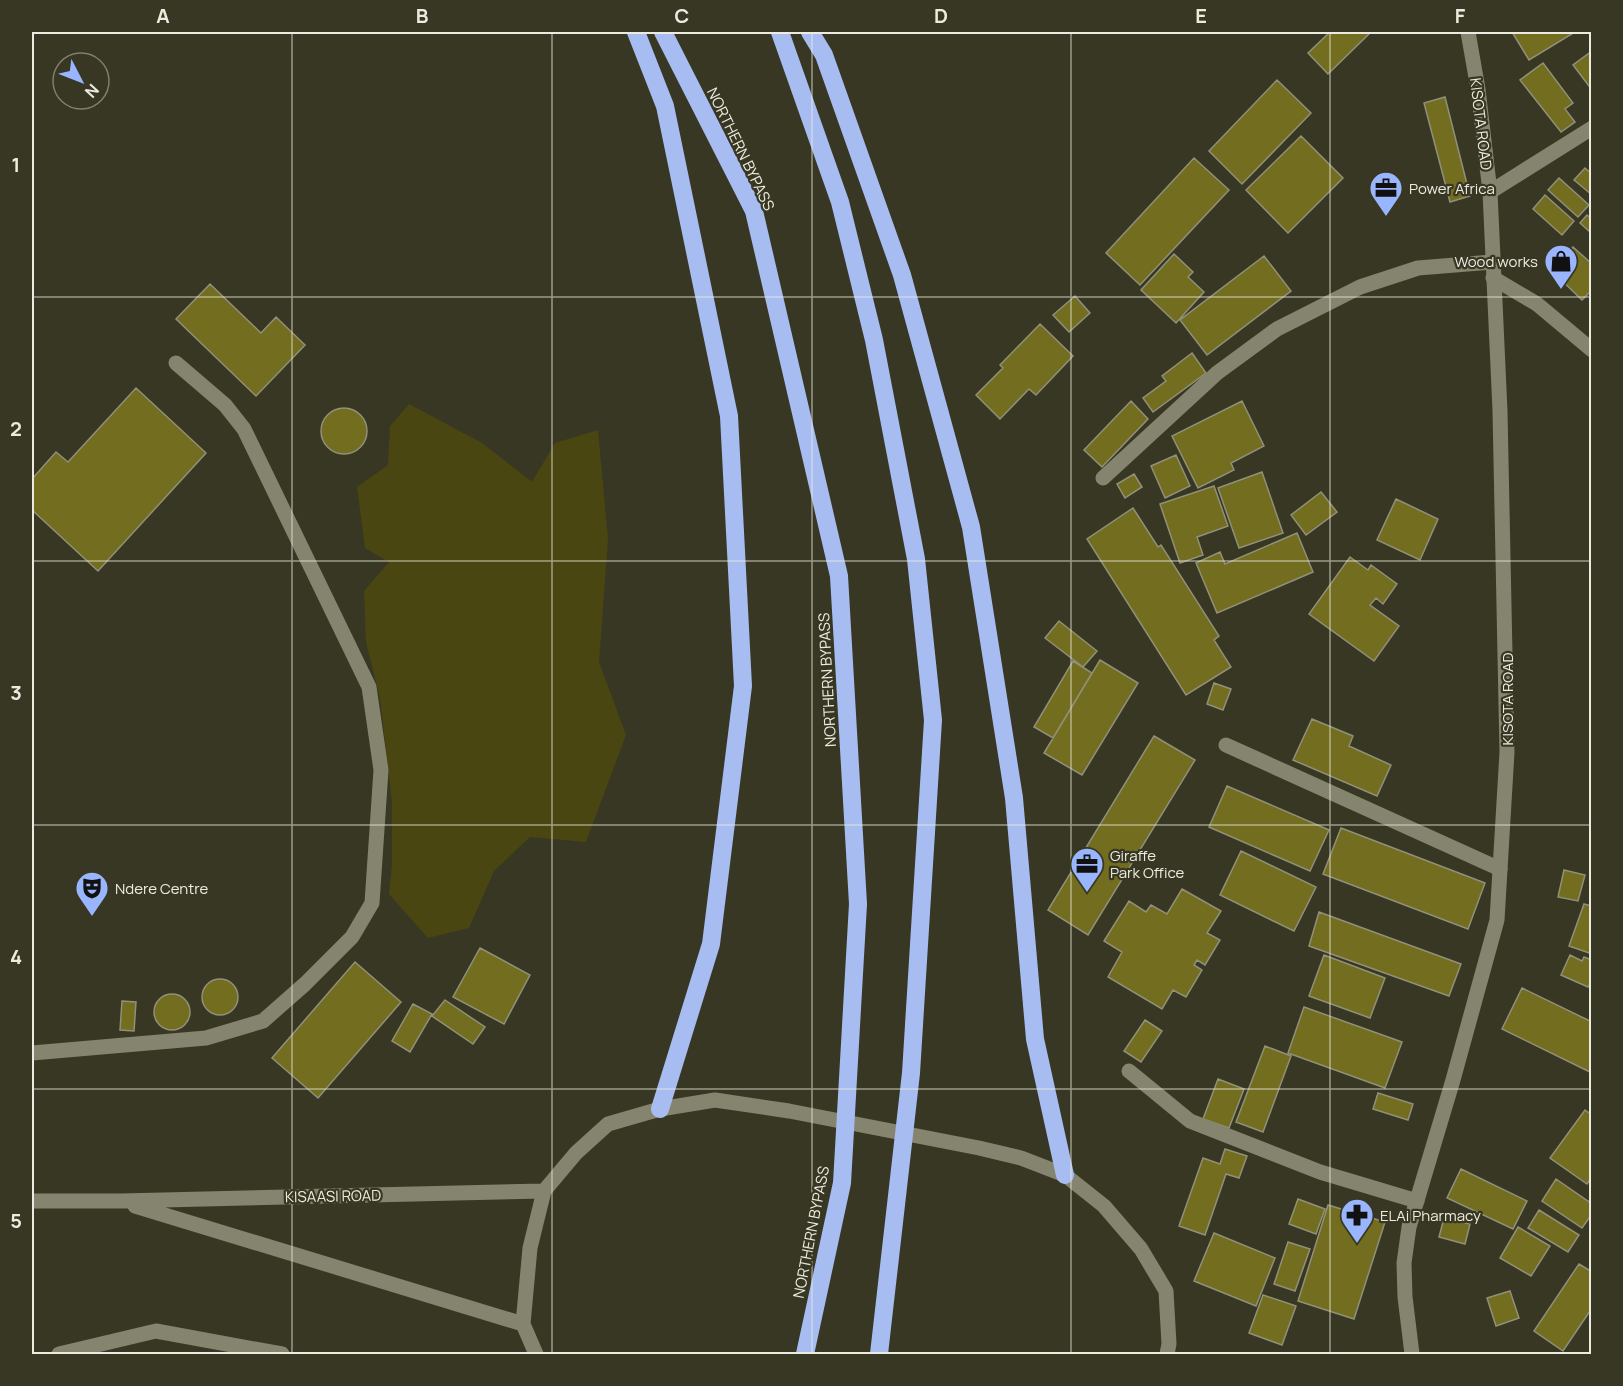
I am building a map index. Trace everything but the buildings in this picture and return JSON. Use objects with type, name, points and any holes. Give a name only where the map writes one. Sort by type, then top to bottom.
[{"type":"highway","points":[[636,32],[665,106],[729,416],[743,686],[711,945],[660,1109]]},
{"type":"highway","name":"NORTHERN BYPASS","points":[[663,32],[754,211],[839,576],[858,904],[842,1183],[805,1354]]},
{"type":"highway","points":[[780,32],[840,202],[874,340],[916,559],[933,720],[911,1073],[879,1354]]},
{"type":"highway","points":[[810,32],[824,55],[902,275],[971,527],[1014,798],[1035,1039],[1065,1175]]},
{"type":"street","name":"KISOTA ROAD","points":[[1412,1354],[1405,1297],[1404,1263],[1409,1227],[1497,920],[1507,752],[1500,411],[1490,192],[1478,89],[1468,32]]},
{"type":"street","points":[[1490,192],[1592,128]]},
{"type":"street","points":[[1103,478],[1217,373],[1277,329],[1360,287],[1418,268],[1493,270],[1592,350]]},
{"type":"street","points":[[32,1053],[206,1038],[263,1021],[305,984],[352,937],[372,903],[381,770],[369,687],[244,429],[225,405],[176,363]]},
{"type":"street","points":[[1226,745],[1500,869]]},
{"type":"street","points":[[1129,1071],[1190,1121],[1320,1172],[1417,1201]]},
{"type":"street","points":[[536,1354],[523,1324],[530,1248],[544,1191],[576,1153],[608,1124],[660,1109],[715,1100],[789,1110],[979,1148],[1021,1158],[1065,1175],[1104,1206],[1141,1249],[1166,1291],[1168,1349],[1181,1354]]},
{"type":"street","name":"KISAASI ROAD","points":[[32,1201],[544,1191]]},
{"type":"street","name":"KISAASI ROAD","points":[[121,1201],[523,1324]]},
{"type":"street","points":[[59,1354],[156,1331],[282,1354]]},
{"type":"shaded area","points":[[409,404],[482,443],[532,482],[555,443],[598,430],[608,539],[599,662],[626,735],[586,842],[530,837],[494,871],[469,928],[428,938],[389,894],[392,865],[392,802],[380,698],[366,642],[364,591],[389,562],[365,548],[357,487],[388,465],[390,426]]},
{"type":"place","name":"Power Africa","points":[[1386,217]]},
{"type":"place","name":"Wood works","points":[[1561,290]]},
{"type":"place","name":"Giraffe Park Office","points":[[1087,893]]},
{"type":"place","name":"Ndere Centre","points":[[92,917]]},
{"type":"place","name":"ELAi Pharmacy","points":[[1357,1244]]}]
